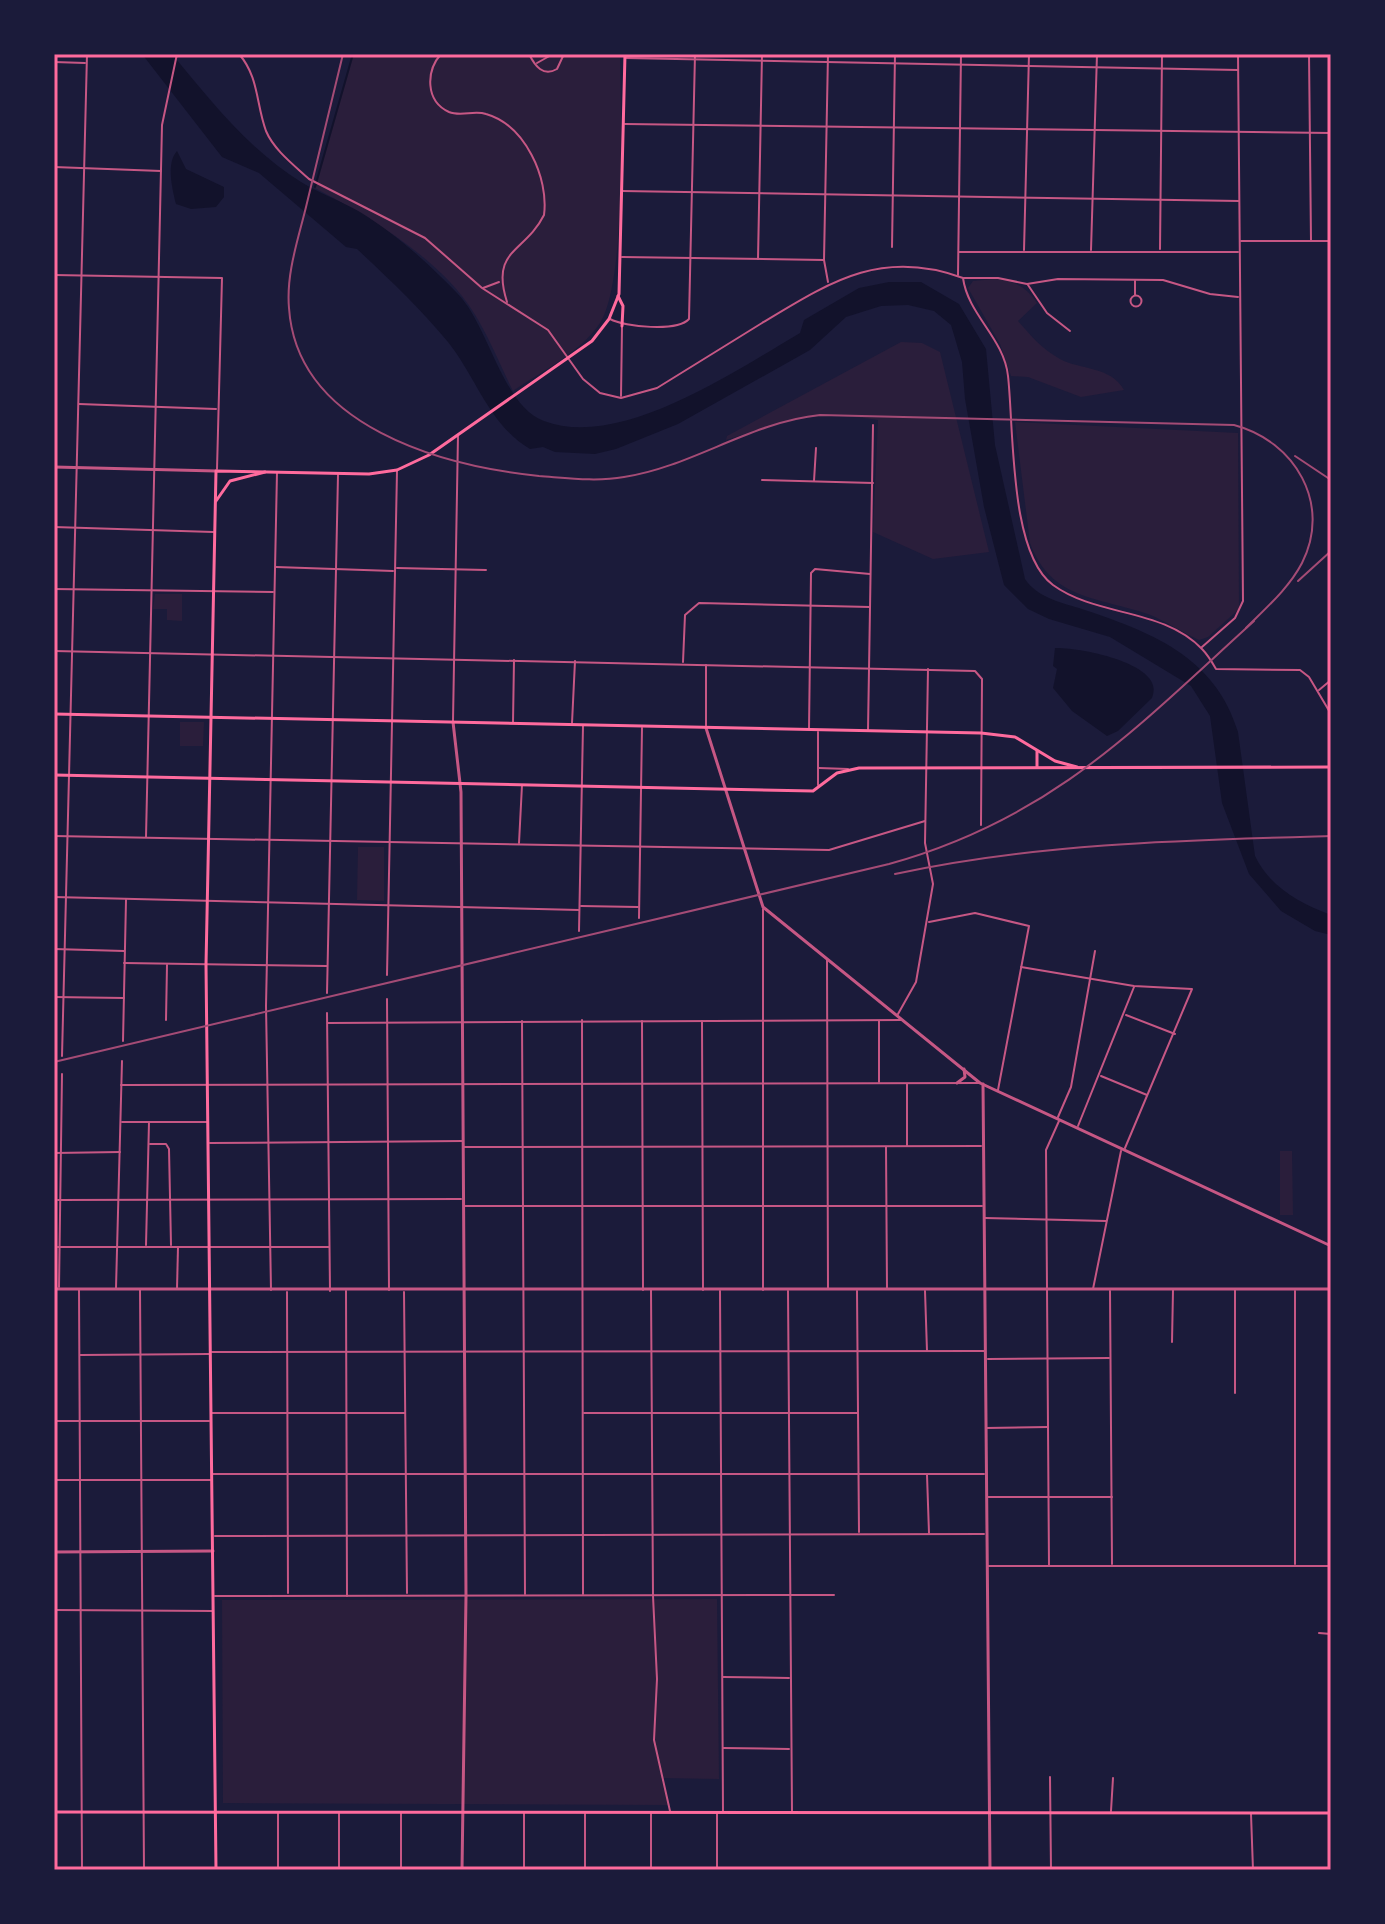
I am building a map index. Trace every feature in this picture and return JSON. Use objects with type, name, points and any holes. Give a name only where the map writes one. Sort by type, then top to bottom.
[{"type":"main road","points":[[216,1870],[206,965],[216,471],[338,474],[397,470],[429,455],[592,341],[609,319],[618,296],[625,56]]},
{"type":"main road","points":[[618,296],[623,306],[622,326]]},
{"type":"main road","points":[[215,502],[230,481],[268,471]]},
{"type":"main road","points":[[54,714],[981,733],[1011,736],[1055,761],[1080,768]]},
{"type":"main road","points":[[1037,751],[1037,769]]},
{"type":"main road","points":[[54,775],[818,788],[837,773],[851,769],[1331,767]]},
{"type":"main road","points":[[54,1812],[1331,1813]]},
{"type":"street","points":[[62,1056],[87,54]]},
{"type":"street","points":[[146,838],[162,171],[166,98],[177,54]]},
{"type":"street","points":[[239,54],[252,74],[270,138],[309,179],[326,184],[425,238],[482,288],[552,334],[569,360],[597,391],[621,398],[657,388],[828,283],[893,266],[963,278],[1006,278],[1027,284],[1058,279],[1168,280],[1210,294],[1240,297]]},
{"type":"street","points":[[441,54],[429,81],[439,104],[454,113],[479,112],[502,122],[523,143],[542,180],[544,215],[508,255],[501,281],[507,304]]},
{"type":"street","points":[[529,54],[541,70],[554,71],[564,54]]},
{"type":"street","points":[[535,65],[553,54]]},
{"type":"street","points":[[609,319],[622,326],[686,323],[692,288],[695,54]]},
{"type":"street","points":[[758,259],[762,54]]},
{"type":"street","points":[[828,54],[824,260],[828,283]]},
{"type":"street","points":[[892,247],[895,54]]},
{"type":"street","points":[[958,276],[961,54]]},
{"type":"street","points":[[1023,252],[1029,54]]},
{"type":"street","points":[[1091,251],[1097,54]]},
{"type":"street","points":[[1160,250],[1162,54]]},
{"type":"street","points":[[1201,648],[1235,618],[1243,601],[1238,54]]},
{"type":"street","points":[[1309,54],[1311,241]]},
{"type":"street","points":[[625,56],[1238,70]]},
{"type":"street","points":[[54,62],[86,63]]},
{"type":"street","points":[[624,124],[1331,133]]},
{"type":"street","points":[[54,167],[162,171]]},
{"type":"street","points":[[622,191],[1239,201]]},
{"type":"street","points":[[1240,241],[1331,241]]},
{"type":"street","points":[[959,252],[1160,250],[1240,253]]},
{"type":"street","points":[[621,257],[824,260]]},
{"type":"street","points":[[54,275],[222,278],[216,471],[54,467]]},
{"type":"street","points":[[963,278],[971,304],[998,346],[1007,369],[1014,462],[1027,547],[1034,565],[1047,580],[1070,595],[1165,625],[1201,648],[1216,669],[1296,669],[1309,677],[1331,714]]},
{"type":"street","points":[[1135,280],[1135,296]]},
{"type":"street","points":[[482,288],[501,281]]},
{"type":"street","points":[[1027,284],[1047,313],[1070,331]]},
{"type":"street","points":[[621,398],[622,326]]},
{"type":"street","points":[[77,404],[216,409]]},
{"type":"street","points":[[868,731],[873,425]]},
{"type":"street","points":[[458,435],[453,722],[461,783],[466,1596],[462,1870]]},
{"type":"street","points":[[814,482],[816,448]]},
{"type":"street","points":[[387,975],[397,470]]},
{"type":"street","points":[[271,1290],[267,966],[277,471]]},
{"type":"street","points":[[327,993],[338,474]]},
{"type":"street","points":[[762,480],[873,483]]},
{"type":"street","points":[[54,527],[214,532]]},
{"type":"street","points":[[275,567],[486,570]]},
{"type":"street","points":[[809,730],[812,570],[871,574]]},
{"type":"street","points":[[54,589],[275,592]]},
{"type":"street","points":[[683,664],[685,615],[692,606],[702,603],[871,607]]},
{"type":"street","points":[[54,651],[978,672],[982,679],[981,825]]},
{"type":"street","points":[[513,723],[514,660]]},
{"type":"street","points":[[572,724],[575,661]]},
{"type":"street","points":[[706,665],[706,728],[763,907],[763,1290]]},
{"type":"street","points":[[897,1015],[916,982],[934,875],[925,843],[928,669]]},
{"type":"street","points":[[1318,690],[1331,680]]},
{"type":"street","points":[[579,931],[583,725]]},
{"type":"street","points":[[639,918],[642,726]]},
{"type":"street","points":[[818,730],[818,788]]},
{"type":"street","points":[[818,768],[851,769]]},
{"type":"street","points":[[519,845],[522,784]]},
{"type":"street","points":[[54,836],[833,850],[925,821]]},
{"type":"street","points":[[54,897],[388,906],[639,907]]},
{"type":"street","points":[[123,1041],[126,899]]},
{"type":"street","points":[[763,907],[982,1083],[1331,1246]]},
{"type":"street","points":[[927,922],[975,913],[1029,926],[998,1091]]},
{"type":"street","points":[[54,949],[125,951]]},
{"type":"street","points":[[1049,1566],[1046,1150],[1071,1087],[1095,951]]},
{"type":"street","points":[[827,958],[828,1290]]},
{"type":"street","points":[[124,963],[327,966]]},
{"type":"street","points":[[166,1020],[167,964]]},
{"type":"street","points":[[1021,967],[1134,986],[1192,989],[1123,1150],[1093,1289]]},
{"type":"street","points":[[1077,1128],[1134,986]]},
{"type":"street","points":[[54,997],[124,998]]},
{"type":"street","points":[[387,999],[389,1290]]},
{"type":"street","points":[[327,1013],[330,1291]]},
{"type":"street","points":[[1125,1014],[1175,1034]]},
{"type":"street","points":[[642,1019],[643,1290]]},
{"type":"street","points":[[702,1019],[703,1290]]},
{"type":"street","points":[[522,1020],[525,1595]]},
{"type":"street","points":[[582,1020],[583,1595]]},
{"type":"street","points":[[879,1020],[879,1083]]},
{"type":"street","points":[[328,1023],[903,1020]]},
{"type":"street","points":[[116,1288],[122,1061]]},
{"type":"street","points":[[957,1083],[965,1077],[964,1069]]},
{"type":"street","points":[[62,1074],[56,1289],[1331,1289]]},
{"type":"street","points":[[1100,1076],[1148,1096]]},
{"type":"street","points":[[907,1083],[907,1146]]},
{"type":"street","points":[[121,1085],[982,1083]]},
{"type":"street","points":[[982,1083],[990,1870]]},
{"type":"street","points":[[121,1122],[208,1122]]},
{"type":"street","points":[[146,1246],[149,1122]]},
{"type":"street","points":[[208,1143],[463,1141]]},
{"type":"street","points":[[149,1144],[169,1147],[171,1246]]},
{"type":"street","points":[[886,1146],[887,1289]]},
{"type":"street","points":[[463,1147],[983,1146]]},
{"type":"street","points":[[54,1153],[120,1152]]},
{"type":"street","points":[[58,1200],[463,1199]]},
{"type":"street","points":[[463,1206],[984,1206]]},
{"type":"street","points":[[984,1218],[1107,1221]]},
{"type":"street","points":[[177,1289],[178,1246]]},
{"type":"street","points":[[58,1247],[329,1247]]},
{"type":"street","points":[[140,1288],[144,1870]]},
{"type":"street","points":[[79,1289],[82,1870]]},
{"type":"street","points":[[925,1289],[927,1351]]},
{"type":"street","points":[[1110,1289],[1112,1566]]},
{"type":"street","points":[[1172,1342],[1173,1289]]},
{"type":"street","points":[[1235,1289],[1235,1393]]},
{"type":"street","points":[[1295,1289],[1295,1566]]},
{"type":"street","points":[[287,1290],[288,1596]]},
{"type":"street","points":[[404,1290],[407,1596]]},
{"type":"street","points":[[651,1290],[652,1535],[657,1679],[654,1740],[670,1812]]},
{"type":"street","points":[[720,1290],[723,1812]]},
{"type":"street","points":[[788,1290],[792,1812]]},
{"type":"street","points":[[857,1290],[859,1535]]},
{"type":"street","points":[[346,1291],[347,1596]]},
{"type":"street","points":[[79,1355],[985,1351]]},
{"type":"street","points":[[985,1359],[1110,1358]]},
{"type":"street","points":[[211,1413],[405,1413]]},
{"type":"street","points":[[582,1413],[858,1413]]},
{"type":"street","points":[[54,1421],[211,1421]]},
{"type":"street","points":[[985,1428],[1049,1427]]},
{"type":"street","points":[[927,1474],[929,1535]]},
{"type":"street","points":[[54,1480],[288,1475],[985,1474]]},
{"type":"street","points":[[986,1497],[1112,1497]]},
{"type":"street","points":[[213,1536],[986,1534]]},
{"type":"street","points":[[54,1552],[213,1551]]},
{"type":"street","points":[[986,1566],[1331,1566]]},
{"type":"street","points":[[214,1596],[834,1595]]},
{"type":"street","points":[[54,1610],[214,1611]]},
{"type":"street","points":[[1319,1633],[1331,1634]]},
{"type":"street","points":[[722,1677],[791,1678]]},
{"type":"street","points":[[722,1748],[792,1749]]},
{"type":"street","points":[[1050,1777],[1051,1870]]},
{"type":"street","points":[[1111,1812],[1113,1778]]},
{"type":"street","points":[[278,1812],[278,1870]]},
{"type":"street","points":[[339,1812],[339,1870]]},
{"type":"street","points":[[401,1812],[401,1870]]},
{"type":"street","points":[[524,1812],[524,1870]]},
{"type":"street","points":[[585,1812],[585,1870]]},
{"type":"street","points":[[651,1812],[651,1870]]},
{"type":"street","points":[[717,1812],[717,1870]]},
{"type":"street","points":[[1251,1813],[1253,1870]]},
{"type":"shaded area","points":[[142,54],[172,54],[231,123],[264,155],[301,182],[374,221],[423,260],[468,307],[517,399],[530,413],[544,421],[574,427],[607,425],[676,402],[800,333],[804,320],[859,288],[889,282],[921,282],[959,304],[986,349],[995,445],[1025,579],[1049,598],[1154,637],[1196,665],[1213,683],[1238,732],[1255,856],[1269,877],[1287,893],[1331,915],[1331,935],[1315,931],[1281,911],[1249,874],[1222,803],[1210,716],[1191,686],[1110,637],[1049,619],[1028,609],[1004,585],[984,507],[965,399],[962,362],[951,325],[934,311],[908,305],[881,306],[846,317],[810,350],[678,424],[616,449],[595,454],[555,452],[543,447],[530,449],[504,428],[448,342],[415,306],[357,249],[346,247],[259,173],[222,157]]},
{"type":"shaded area","points":[[353,54],[620,54],[620,194],[615,271],[609,301],[592,334],[560,361],[513,391],[474,313],[443,275],[380,226],[315,188]]},
{"type":"shaded area","points":[[177,151],[186,169],[224,187],[224,197],[216,207],[191,209],[176,204],[171,169]]},
{"type":"shaded area","points":[[995,279],[1019,285],[1037,303],[1018,321],[1042,347],[1068,363],[1111,377],[1124,390],[1081,397],[1028,377],[1011,376],[1000,344],[968,288],[973,281]]},
{"type":"shaded area","points":[[901,342],[922,343],[940,352],[989,552],[933,559],[873,532],[878,420],[836,416],[800,419],[726,440],[727,436]]},
{"type":"shaded area","points":[[1015,422],[1238,433],[1239,609],[1208,637],[1199,640],[1148,614],[1078,594],[1050,576],[1030,543]]},
{"type":"shaded area","points":[[155,594],[182,594],[182,621],[167,620],[167,609],[153,609]]},
{"type":"shaded area","points":[[1055,648],[1100,654],[1134,667],[1147,675],[1153,686],[1152,698],[1118,731],[1107,736],[1072,711],[1053,688],[1057,669],[1053,666]]},
{"type":"shaded area","points":[[180,722],[204,722],[203,746],[180,746]]},
{"type":"shaded area","points":[[358,847],[384,847],[384,901],[357,900]]},
{"type":"shaded area","points":[[1280,1151],[1292,1151],[1293,1215],[1280,1215]]},
{"type":"shaded area","points":[[717,1599],[719,1779],[661,1778],[670,1805],[223,1803],[222,1600]]},
{"type":"waterway","points":[[315,187],[353,54]]},
{"type":"railway","points":[[343,54],[293,257],[289,308],[298,349],[318,383],[346,411],[381,433],[420,450],[461,462],[539,476],[592,479],[649,472],[770,426],[820,415],[1234,425],[1256,433],[1275,445],[1290,460],[1310,498],[1313,519],[1310,541],[1297,572],[1246,628]]},
{"type":"railway","points":[[1295,456],[1331,480]]},
{"type":"railway","points":[[1298,581],[1331,551]]},
{"type":"railway","points":[[54,1062],[889,864],[946,845],[998,822],[1044,796],[1087,766],[1169,699],[1254,621]]},
{"type":"railway","points":[[895,874],[1057,849],[1331,836]]}]
